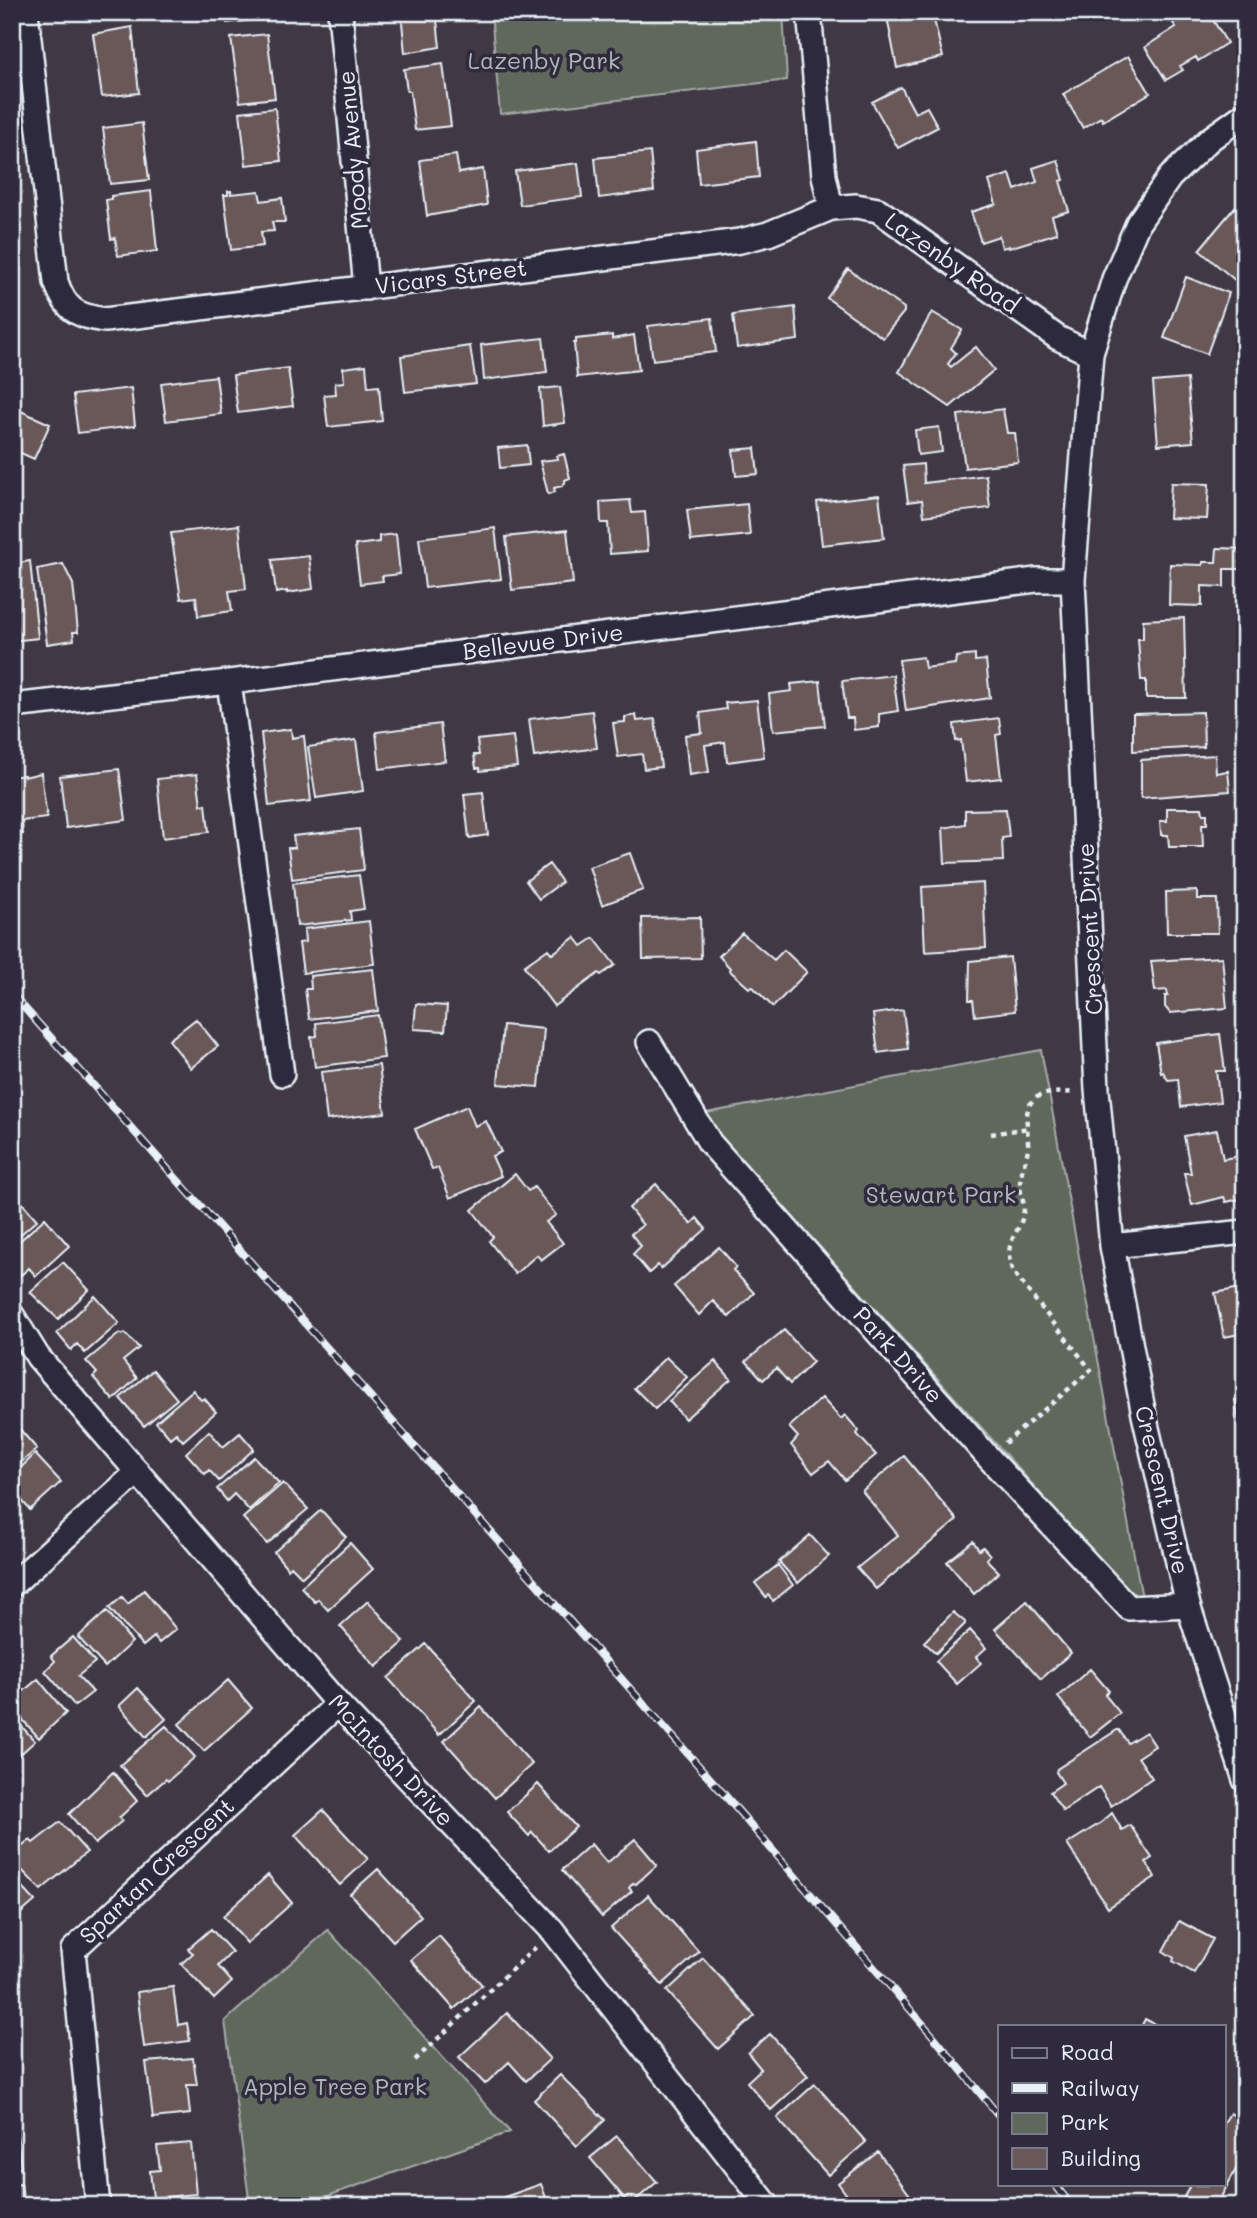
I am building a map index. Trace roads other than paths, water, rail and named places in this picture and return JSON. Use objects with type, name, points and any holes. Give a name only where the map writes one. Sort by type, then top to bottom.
[{"type":"street","name":"Vicars Street","points":[[26,12],[56,282],[69,308],[84,317],[105,320],[740,242],[768,234],[831,208]]},
{"type":"street","name":"Moody Avenue","points":[[340,12],[366,288]]},
{"type":"street","points":[[809,12],[824,176],[831,208]]},
{"type":"street","name":"Crescent Drive","points":[[1245,114],[1210,139],[1170,177],[1138,223],[1114,279],[1091,354],[1073,580],[1097,1090],[1112,1246],[1144,1415],[1188,1605],[1245,1780]]},
{"type":"street","name":"Lazenby Road","points":[[831,208],[856,206],[878,211],[1058,338],[1091,354]]},
{"type":"street","name":"Bellevue Drive","points":[[12,706],[229,682],[1008,583],[1073,580]]},
{"type":"street","points":[[229,682],[282,1074]]},
{"type":"street","name":"Park Drive","points":[[649,1042],[710,1143],[988,1457],[1129,1608],[1188,1605]]},
{"type":"street","points":[[1112,1246],[1245,1232]]},
{"type":"street","name":"McIntosh Drive","points":[[12,1315],[37,1357],[338,1704],[553,1931],[768,2206]]},
{"type":"street","points":[[12,1585],[138,1472]]},
{"type":"street","name":"Spartan Crescent","points":[[98,2206],[73,1950],[338,1704]]},
{"type":"railway","points":[[12,994],[722,1792],[998,2115]]},
{"type":"railway","points":[[1056,2186],[1072,2206]]},
{"type":"park label","name":"Lazenby Park","points":[[544,61]]},
{"type":"park label","name":"Stewart Park","points":[[941,1195]]},
{"type":"park label","name":"Apple Tree Park","points":[[335,2087]]}]
